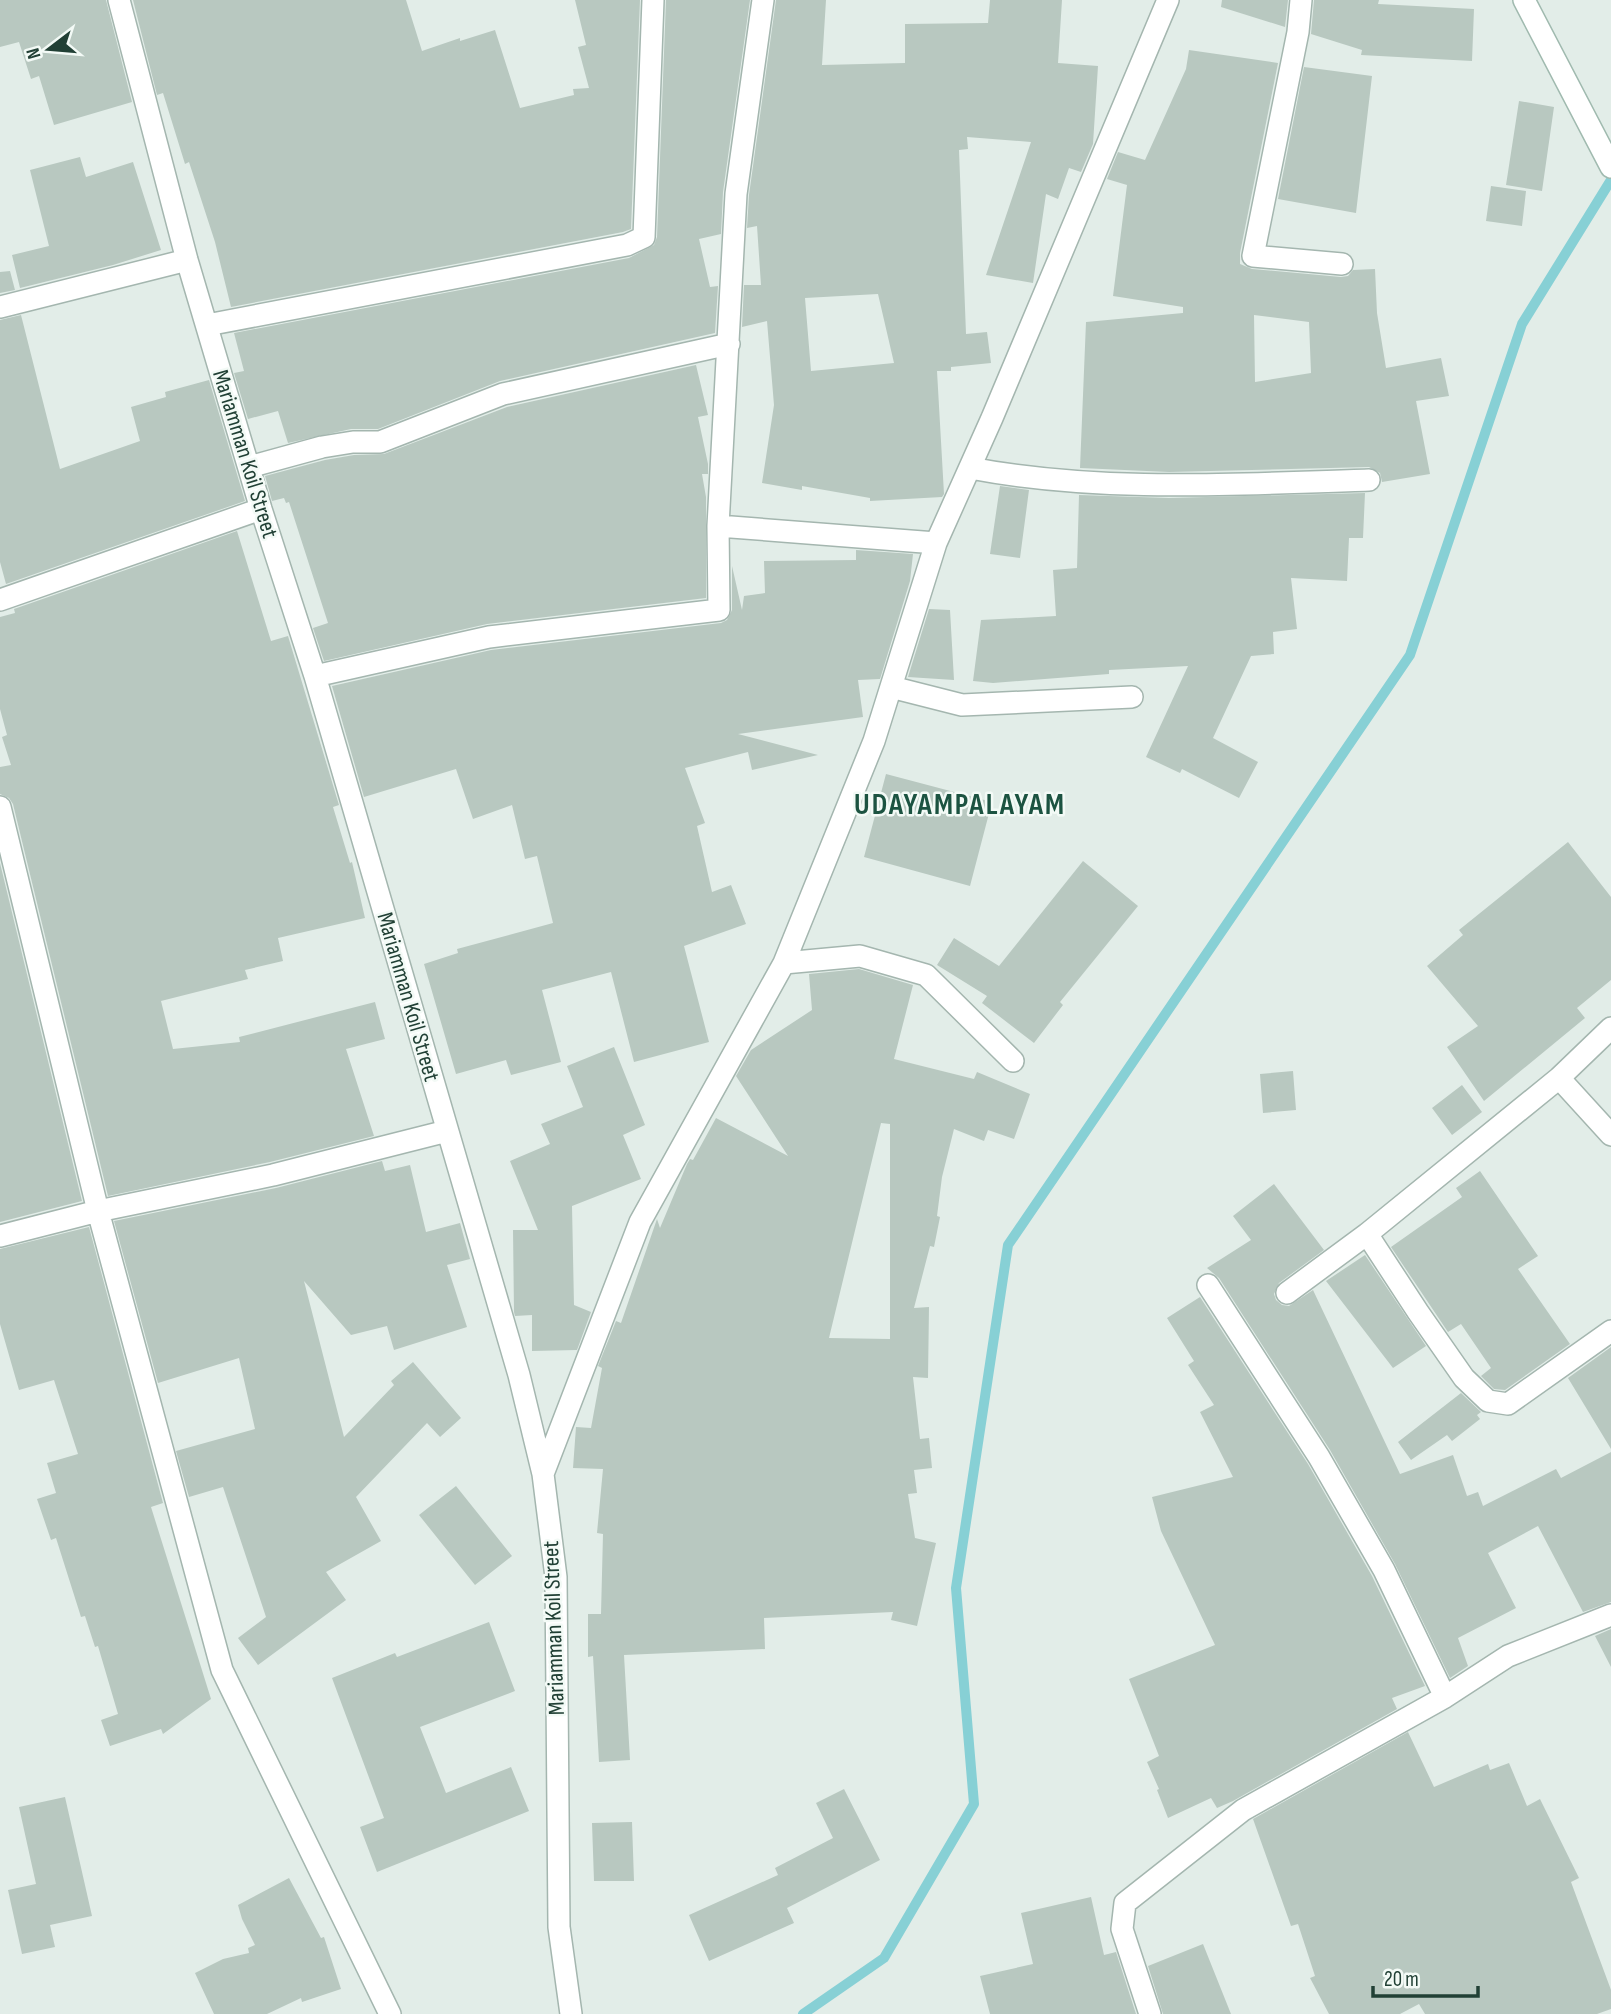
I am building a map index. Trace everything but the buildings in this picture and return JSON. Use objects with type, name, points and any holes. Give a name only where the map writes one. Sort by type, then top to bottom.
[{"type":"street","name":"Mariamman Koil Street","points":[[119,0],[187,260],[248,467],[315,676],[519,1375],[543,1474],[556,1577],[559,1927],[571,2014]]},
{"type":"street","points":[[207,325],[627,245],[645,237],[653,0]]},
{"type":"street","points":[[315,676],[489,637],[719,610],[718,526],[736,194],[763,0]]},
{"type":"street","points":[[543,1474],[639,1222],[783,963],[874,741],[936,543],[1167,0]]},
{"type":"street","points":[[1301,0],[1298,32],[1253,256],[1342,264]]},
{"type":"street","points":[[1524,0],[1611,167]]},
{"type":"street","points":[[0,307],[187,260]]},
{"type":"street","points":[[248,467],[322,447],[353,442],[380,442],[503,394],[729,344]]},
{"type":"street","points":[[970,468],[1010,476],[1186,485],[1369,480]]},
{"type":"street","points":[[0,600],[261,509]]},
{"type":"street","points":[[718,526],[936,543]]},
{"type":"street","points":[[891,687],[962,705],[1132,697]]},
{"type":"street","points":[[0,807],[98,1211],[222,1670],[390,2014]]},
{"type":"street","points":[[783,963],[860,956],[926,975],[1013,1060]]},
{"type":"street","points":[[1287,1293],[1367,1234],[1559,1078],[1611,1028]]},
{"type":"street","points":[[1559,1078],[1611,1135]]},
{"type":"street","points":[[0,1236],[98,1211],[273,1175],[447,1131]]},
{"type":"street","points":[[1367,1234],[1464,1378],[1488,1401],[1508,1404],[1611,1331]]},
{"type":"street","points":[[1208,1285],[1318,1457],[1384,1570],[1445,1697]]},
{"type":"street","points":[[1150,2014],[1122,1929],[1125,1903],[1243,1810],[1445,1697],[1508,1656],[1611,1615]]},
{"type":"waterway","points":[[803,2014],[884,1958],[974,1804],[956,1588],[1008,1245],[1410,655],[1522,324],[1611,180]]},
{"type":"district","name":"UDAYAMPALAYAM","points":[[960,805]]}]
